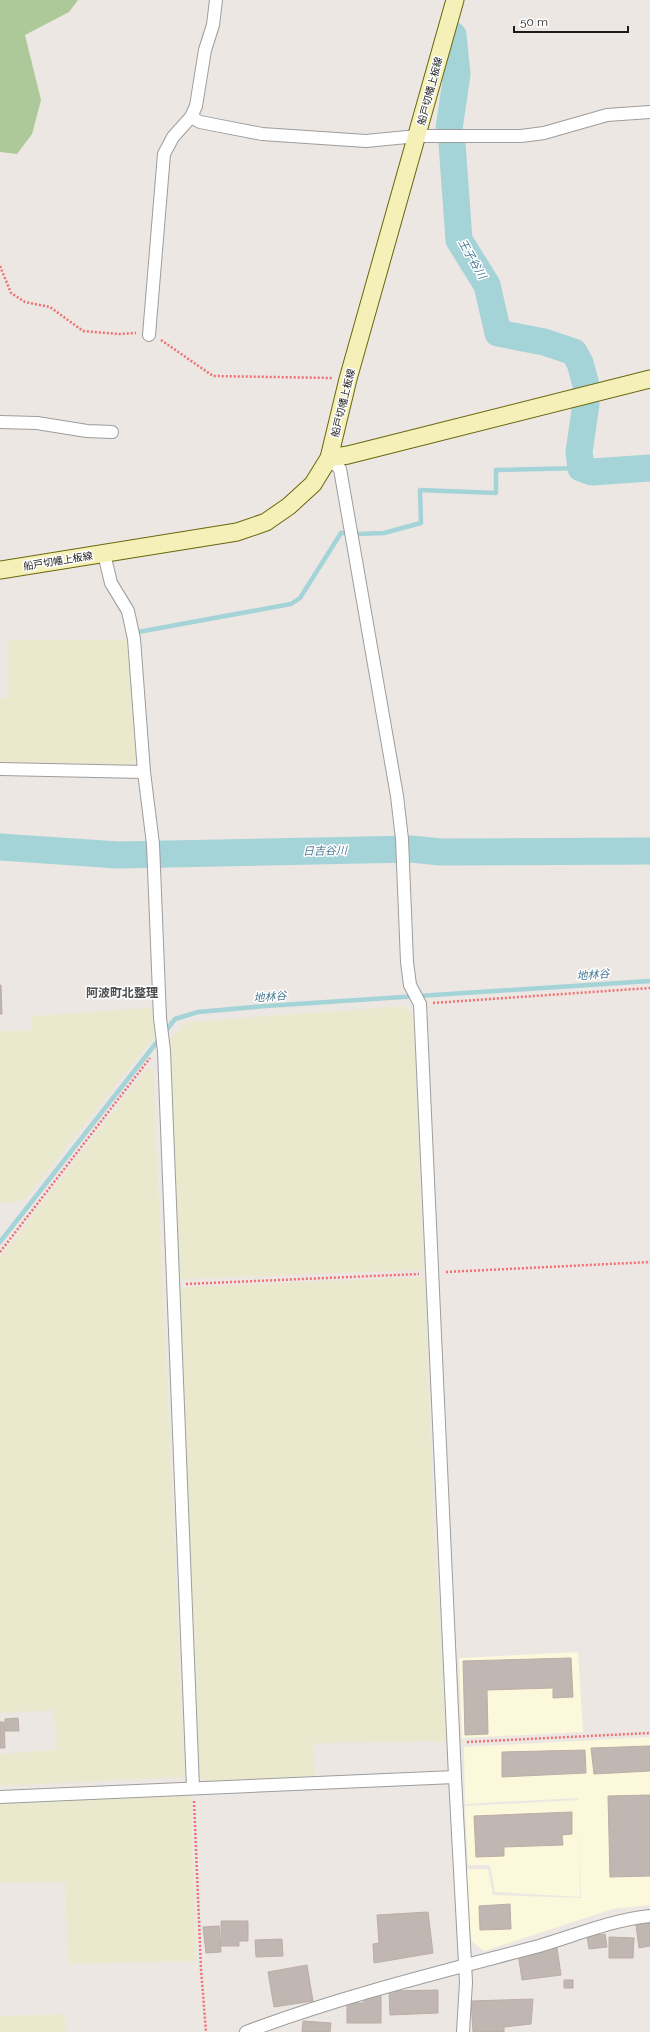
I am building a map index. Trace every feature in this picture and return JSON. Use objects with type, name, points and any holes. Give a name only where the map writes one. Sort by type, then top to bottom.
[{"type":"main road","name":"船戸切幡上板線","points":[[0,570],[237,532],[266,522],[289,506],[314,484],[329,458],[348,379],[455,0]]},
{"type":"main road","points":[[329,458],[348,455],[650,380]]},
{"type":"street","points":[[149,335],[164,154],[174,137],[191,117],[196,106],[205,50],[213,25],[216,0]]},
{"type":"street","points":[[191,117],[200,122],[262,134],[366,141],[417,136],[522,136],[544,132],[606,115],[650,112]]},
{"type":"street","points":[[0,422],[37,423],[87,431],[112,432]]},
{"type":"street","points":[[329,458],[340,469],[397,796],[402,839],[407,962],[410,984],[417,999],[433,1273],[455,1777],[466,1982],[463,2032]]},
{"type":"street","points":[[104,554],[111,582],[128,611],[134,639],[144,772],[154,862],[161,1027],[164,1051],[194,1788]]},
{"type":"street","points":[[0,769],[144,772]]},
{"type":"street","points":[[0,1797],[455,1777]]},
{"type":"street","points":[[246,2032],[365,1992],[541,1945],[583,1931],[650,1916]]},
{"type":"path","points":[[0,266],[11,293],[25,302],[50,307],[83,331],[119,334],[142,332],[157,337],[213,376],[321,377],[348,379]]},
{"type":"path","points":[[417,999],[650,988]]},
{"type":"path","points":[[0,1252],[153,1055],[164,1051]]},
{"type":"path","points":[[174,1284],[650,1262]]},
{"type":"path","points":[[454,1743],[650,1733]]},
{"type":"path","points":[[194,1788],[201,1969],[206,2032]]},
{"type":"shaded area","points":[[578,1652],[583,1732],[462,1738],[459,1658]]},
{"type":"shaded area","points":[[650,1737],[650,1905],[613,1909],[484,1951],[471,1941],[466,1869],[488,1869],[493,1895],[581,1898],[579,1827],[580,1897],[495,1892],[490,1865],[468,1865],[465,1806],[578,1800],[578,1798],[465,1804],[464,1747]]},
{"type":"green space","points":[[0,0],[78,0],[69,12],[25,35],[41,100],[32,134],[17,154],[0,152]]},
{"type":"green space","points":[[7,640],[129,640],[136,759],[130,766],[0,765],[0,698],[8,698]]},
{"type":"green space","points":[[406,1006],[413,1016],[424,1270],[178,1279],[169,1040],[187,1022]]},
{"type":"green space","points":[[151,1008],[151,1013],[155,1013],[156,1031],[151,1041],[25,1199],[15,1203],[0,1203],[0,1031],[31,1030],[31,1016]]},
{"type":"green space","points":[[148,1067],[153,1070],[185,1777],[0,1786],[0,1754],[56,1750],[54,1710],[0,1713],[0,1257]]},
{"type":"green space","points":[[425,1277],[433,1512],[447,1741],[313,1743],[315,1777],[208,1784],[198,1777],[178,1295],[185,1287]]},
{"type":"green space","points":[[191,1795],[196,1961],[68,1964],[65,1882],[0,1883],[0,1803]]},
{"type":"green space","points":[[65,2014],[66,2032],[0,2032],[0,2016]]},
{"type":"building","points":[[1,985],[2,1014],[0,1014]]},
{"type":"building","points":[[571,1658],[573,1697],[553,1698],[553,1688],[487,1690],[488,1734],[465,1735],[463,1661]]},
{"type":"building","points":[[18,1718],[19,1731],[5,1731],[5,1719]]},
{"type":"building","points":[[0,1722],[4,1722],[5,1748],[0,1748]]},
{"type":"building","points":[[650,1746],[650,1771],[594,1774],[591,1748]]},
{"type":"building","points":[[585,1750],[586,1773],[502,1777],[502,1752]]},
{"type":"building","points":[[650,1795],[650,1876],[610,1877],[608,1796]]},
{"type":"building","points":[[572,1812],[572,1834],[562,1835],[563,1845],[504,1847],[504,1856],[476,1857],[474,1816]]},
{"type":"building","points":[[510,1904],[511,1929],[480,1930],[479,1906]]},
{"type":"building","points":[[428,1912],[433,1953],[374,1963],[373,1944],[379,1943],[377,1915]]},
{"type":"building","points":[[221,1921],[248,1921],[248,1941],[239,1941],[239,1946],[221,1946]]},
{"type":"building","points":[[650,1923],[650,1946],[639,1948],[636,1925]]},
{"type":"building","points":[[219,1926],[221,1952],[206,1953],[203,1927]]},
{"type":"building","points":[[605,1934],[607,1947],[589,1949],[587,1936]]},
{"type":"building","points":[[609,1937],[634,1938],[633,1958],[609,1958]]},
{"type":"building","points":[[282,1939],[283,1956],[256,1957],[255,1940]]},
{"type":"building","points":[[557,1948],[561,1975],[522,1980],[518,1953]]},
{"type":"building","points":[[307,1965],[313,2001],[274,2007],[268,1972]]},
{"type":"building","points":[[564,1980],[573,1980],[573,1988],[564,1988]]},
{"type":"building","points":[[438,1990],[438,2013],[390,2015],[389,1991]]},
{"type":"building","points":[[367,1995],[381,1995],[381,2023],[347,2023],[347,2003],[363,2003]]},
{"type":"building","points":[[533,1999],[531,2024],[504,2027],[504,2032],[473,2032],[471,2001]]},
{"type":"building","points":[[303,2021],[331,2023],[330,2032],[302,2032]]},
{"type":"waterway","name":"王子谷川","points":[[449,129],[457,74],[453,35]]},
{"type":"waterway","name":"王子谷川","points":[[452,143],[459,240],[487,285],[498,333],[544,342],[574,352],[580,363],[586,385]]},
{"type":"waterway","name":"王子谷川","points":[[586,404],[579,452],[581,468],[592,472],[650,468]]},
{"type":"waterway","points":[[358,534],[384,533],[421,523],[420,490],[496,493],[496,470],[581,468]]},
{"type":"waterway","points":[[138,632],[291,604],[300,598],[341,533],[346,533]]},
{"type":"waterway","name":"日吉谷川","points":[[0,847],[118,855],[411,849],[441,852],[650,851]]},
{"type":"waterway","name":"地林谷","points":[[0,1242],[175,1019],[198,1012],[266,1006],[650,981]]},
{"type":"district","name":"阿波町北整理","points":[[122,993]]}]
